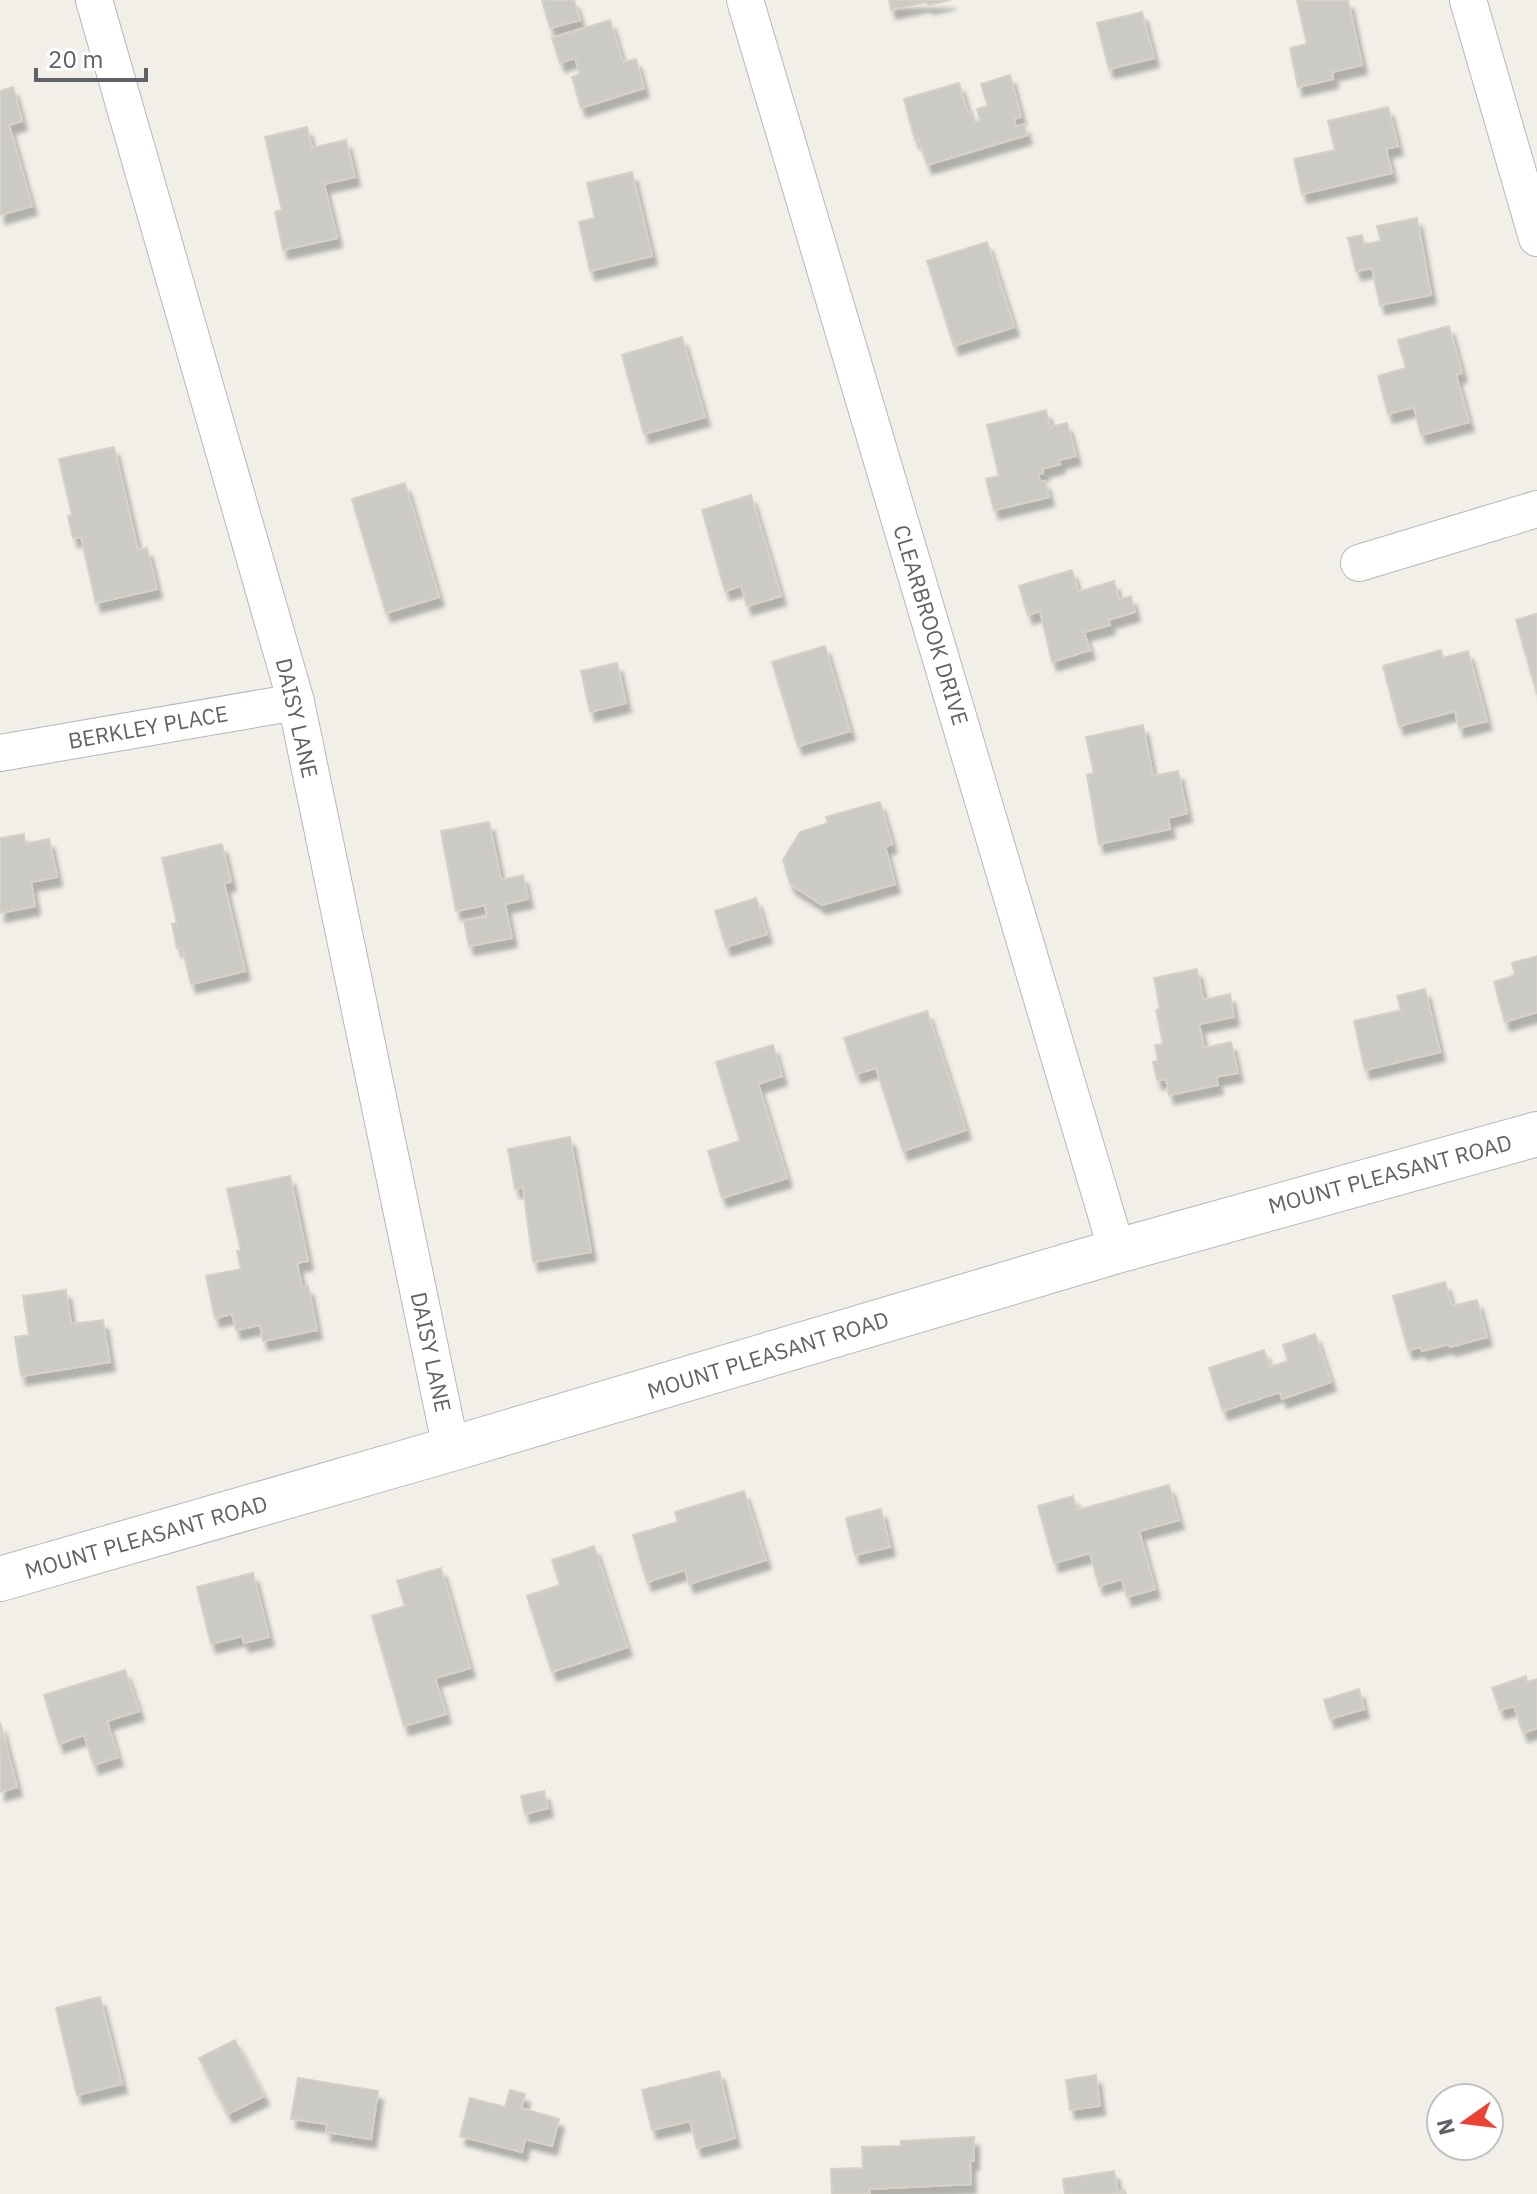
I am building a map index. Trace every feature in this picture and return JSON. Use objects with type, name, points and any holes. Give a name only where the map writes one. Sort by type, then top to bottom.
[{"type":"street","name":"DAISY LANE","points":[[94,0],[296,702],[451,1449]]},
{"type":"street","name":"CLEARBROOK DRIVE","points":[[745,0],[1117,1251]]},
{"type":"street","points":[[1468,0],[1537,238]]},
{"type":"street","points":[[1359,563],[1537,509]]},
{"type":"street","name":"BERKLEY PLACE","points":[[0,753],[296,702]]},
{"type":"street","name":"MOUNT PLEASANT ROAD","points":[[0,1579],[1117,1251],[1537,1134]]},
{"type":"building","points":[[542,0],[574,0],[580,20],[550,28]]},
{"type":"building","points":[[889,0],[951,0],[891,10]]},
{"type":"building","points":[[1297,0],[1348,0],[1362,65],[1332,72],[1333,79],[1298,87],[1290,48],[1307,44]]},
{"type":"building","points":[[1142,12],[1154,58],[1109,69],[1097,23]]},
{"type":"building","points":[[610,20],[623,62],[636,59],[644,88],[581,108],[572,77],[580,74],[575,58],[560,63],[552,38]]},
{"type":"building","points":[[1010,75],[1021,117],[1014,119],[1016,127],[1024,124],[1027,135],[927,165],[919,139],[915,140],[904,99],[959,83],[968,113],[972,112],[975,122],[980,121],[977,109],[988,106],[981,84]]},
{"type":"building","points":[[13,87],[22,121],[9,125],[32,206],[0,215],[0,91]]},
{"type":"building","points":[[1388,107],[1398,146],[1386,149],[1392,173],[1302,194],[1294,159],[1335,150],[1328,121]]},
{"type":"building","points":[[307,127],[312,148],[346,140],[355,177],[324,184],[337,238],[283,250],[275,212],[282,210],[265,137]]},
{"type":"building","points":[[632,172],[652,256],[590,271],[579,222],[595,218],[587,183]]},
{"type":"building","points":[[1417,218],[1431,295],[1380,305],[1372,268],[1356,271],[1348,238],[1362,235],[1364,245],[1381,241],[1377,226]]},
{"type":"building","points":[[987,242],[1014,327],[954,346],[927,261]]},
{"type":"building","points":[[1449,326],[1462,373],[1456,375],[1469,422],[1421,435],[1414,407],[1388,414],[1378,376],[1406,368],[1398,340]]},
{"type":"building","points":[[682,337],[705,417],[644,434],[622,355]]},
{"type":"building","points":[[1046,410],[1050,427],[1067,423],[1076,456],[1059,460],[1060,464],[1042,469],[1043,473],[1038,474],[1040,482],[1045,481],[1049,497],[994,510],[986,479],[999,476],[987,425]]},
{"type":"building","points":[[114,447],[138,550],[147,548],[157,589],[96,603],[81,537],[73,538],[68,516],[72,515],[59,459]]},
{"type":"building","points":[[405,483],[439,597],[386,613],[352,499]]},
{"type":"building","points":[[751,495],[781,596],[747,606],[741,586],[725,591],[702,510]]},
{"type":"building","points":[[1072,570],[1078,592],[1114,581],[1119,600],[1131,596],[1135,612],[1108,620],[1110,625],[1084,632],[1090,650],[1052,662],[1040,611],[1028,615],[1019,586]]},
{"type":"building","points":[[1536,614],[1537,620],[1537,694],[1516,620]]},
{"type":"building","points":[[825,646],[850,731],[798,746],[772,662]]},
{"type":"building","points":[[1441,650],[1443,658],[1468,651],[1487,721],[1459,728],[1455,711],[1399,726],[1383,666]]},
{"type":"building","points":[[617,663],[626,703],[590,712],[581,671]]},
{"type":"building","points":[[1143,725],[1153,776],[1178,771],[1187,813],[1168,818],[1170,829],[1099,844],[1087,775],[1094,773],[1086,737]]},
{"type":"building","points":[[880,802],[892,844],[885,846],[895,884],[822,905],[790,884],[783,860],[800,832],[828,823],[826,817]]},
{"type":"building","points":[[489,822],[501,880],[523,875],[528,899],[505,904],[512,938],[469,946],[464,921],[487,917],[485,905],[456,911],[441,831]]},
{"type":"building","points":[[24,834],[25,844],[49,839],[57,877],[31,882],[35,906],[0,913],[0,838]]},
{"type":"building","points":[[222,844],[231,882],[224,883],[245,971],[191,984],[182,947],[177,948],[172,924],[177,923],[162,858]]},
{"type":"building","points":[[756,898],[767,934],[726,947],[715,911]]},
{"type":"building","points":[[1537,956],[1537,1012],[1505,1022],[1494,982],[1515,975],[1512,963]]},
{"type":"building","points":[[1197,969],[1203,1000],[1230,994],[1234,1017],[1199,1024],[1204,1048],[1231,1042],[1238,1073],[1216,1077],[1218,1085],[1169,1095],[1166,1079],[1157,1080],[1153,1062],[1158,1061],[1155,1045],[1163,1044],[1154,978]]},
{"type":"building","points":[[1425,989],[1440,1052],[1365,1070],[1354,1021],[1401,1010],[1397,996]]},
{"type":"building","points":[[927,1011],[966,1130],[903,1151],[876,1068],[856,1074],[844,1038]]},
{"type":"building","points":[[773,1045],[782,1076],[758,1084],[787,1178],[722,1198],[708,1151],[740,1141],[716,1062]]},
{"type":"building","points":[[570,1137],[591,1252],[533,1262],[523,1187],[515,1189],[508,1149]]},
{"type":"building","points":[[290,1176],[308,1261],[297,1263],[302,1288],[308,1286],[317,1330],[263,1341],[260,1325],[236,1330],[232,1314],[215,1318],[206,1276],[241,1269],[237,1251],[241,1250],[227,1189]]},
{"type":"building","points":[[1445,1282],[1452,1306],[1477,1300],[1487,1337],[1450,1347],[1449,1344],[1422,1351],[1421,1347],[1408,1350],[1393,1296]]},
{"type":"building","points":[[66,1290],[71,1324],[103,1320],[110,1362],[21,1376],[15,1337],[29,1335],[23,1296]]},
{"type":"building","points":[[1315,1334],[1331,1382],[1282,1399],[1280,1392],[1223,1411],[1209,1368],[1264,1350],[1270,1367],[1288,1361],[1283,1345]]},
{"type":"building","points":[[1169,1485],[1179,1520],[1139,1531],[1155,1589],[1127,1597],[1122,1579],[1099,1586],[1090,1553],[1054,1563],[1038,1506],[1073,1496],[1077,1510]]},
{"type":"building","points":[[744,1491],[766,1560],[689,1584],[685,1570],[647,1582],[633,1535],[678,1522],[675,1512]]},
{"type":"building","points":[[881,1509],[890,1547],[855,1555],[846,1518]]},
{"type":"building","points":[[594,1546],[627,1647],[552,1672],[527,1596],[560,1585],[552,1560]]},
{"type":"building","points":[[441,1568],[470,1668],[435,1678],[446,1714],[404,1726],[372,1616],[405,1606],[397,1581]]},
{"type":"building","points":[[253,1573],[269,1637],[244,1643],[242,1636],[211,1644],[197,1587]]},
{"type":"building","points":[[125,1670],[139,1711],[107,1721],[118,1757],[94,1765],[84,1735],[59,1744],[44,1695]]},
{"type":"building","points":[[1526,1676],[1527,1682],[1537,1679],[1537,1728],[1523,1733],[1514,1706],[1500,1710],[1492,1688]]},
{"type":"building","points":[[1359,1689],[1364,1709],[1330,1719],[1324,1700]]},
{"type":"building","points":[[0,1722],[17,1787],[0,1792]]},
{"type":"building","points":[[544,1791],[548,1808],[525,1814],[521,1796]]},
{"type":"building","points":[[100,1997],[122,2084],[77,2095],[56,2008]]},
{"type":"building","points":[[235,2040],[264,2096],[228,2114],[199,2058]]},
{"type":"building","points":[[719,2071],[735,2138],[697,2148],[690,2121],[652,2130],[642,2090]]},
{"type":"building","points":[[1096,2075],[1100,2106],[1070,2110],[1066,2080]]},
{"type":"building","points":[[298,2078],[378,2091],[371,2139],[326,2132],[327,2124],[291,2119]]},
{"type":"building","points":[[510,2090],[525,2094],[521,2108],[559,2119],[552,2146],[525,2139],[522,2152],[460,2136],[470,2098],[505,2107]]},
{"type":"building","points":[[974,2137],[974,2161],[970,2161],[971,2184],[869,2189],[870,2194],[832,2194],[831,2169],[863,2168],[862,2147],[901,2146],[901,2141]]},
{"type":"building","points":[[1114,2171],[1118,2192],[1125,2191],[1126,2194],[1065,2194],[1063,2179]]}]
